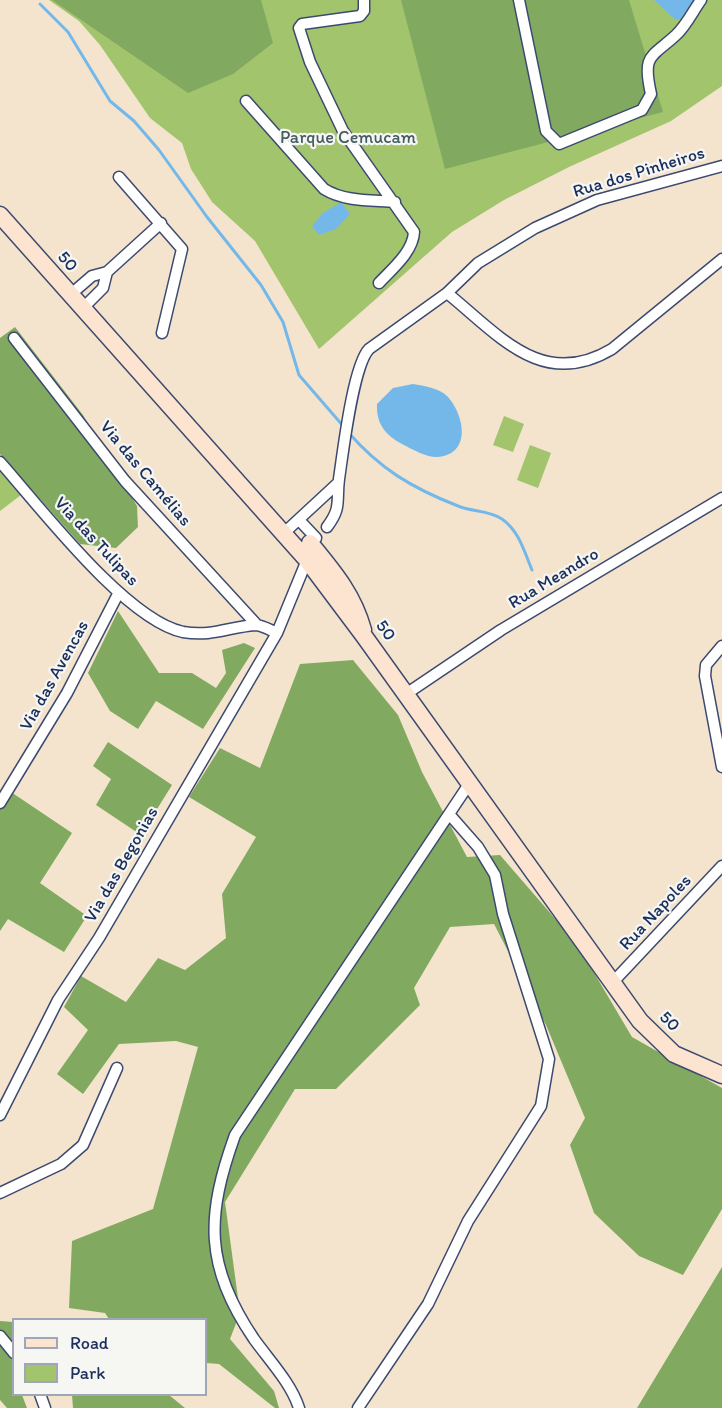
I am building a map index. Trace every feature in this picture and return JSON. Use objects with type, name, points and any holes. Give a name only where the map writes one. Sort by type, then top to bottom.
[{"type":"main road","name":"50","points":[[0,215],[284,533],[313,543],[364,636],[640,1021],[675,1054],[722,1075]]},
{"type":"street","points":[[364,0],[364,11],[360,16],[302,24],[299,31],[310,62],[343,131],[410,223],[413,239],[379,283]]},
{"type":"street","points":[[519,0],[546,131],[559,144],[642,110],[651,94],[646,73],[653,52],[677,35],[701,0]]},
{"type":"street","points":[[246,100],[324,189],[352,199],[395,202]]},
{"type":"street","name":"Rua dos Pinheiros","points":[[313,543],[338,511],[338,483],[363,355],[447,293],[497,250],[576,207],[722,166]]},
{"type":"street","points":[[119,177],[161,223],[183,252],[162,333]]},
{"type":"street","points":[[70,295],[92,276],[107,272],[161,223]]},
{"type":"street","points":[[447,293],[519,351],[538,361],[566,365],[597,357],[612,348],[722,258]]},
{"type":"street","points":[[82,309],[103,288],[107,272]]},
{"type":"street","name":"Via das Camélias","points":[[14,338],[125,481],[257,625]]},
{"type":"street","name":"Via das Tulipas","points":[[0,462],[118,594],[161,624],[181,632],[202,634],[227,632],[257,625]]},
{"type":"street","points":[[284,533],[338,483]]},
{"type":"street","name":"Rua Meandro","points":[[406,694],[501,630],[722,498]]},
{"type":"street","points":[[257,625],[277,633],[313,543],[299,520]]},
{"type":"street","name":"Via das Avencas","points":[[0,803],[67,693],[118,594]]},
{"type":"street","name":"Via das Begonias","points":[[0,1115],[58,1000],[99,938],[277,633]]},
{"type":"street","points":[[722,646],[706,665],[705,676],[722,767]]},
{"type":"street","points":[[299,1408],[234,1304],[217,1264],[214,1220],[220,1177],[235,1135],[469,784]]},
{"type":"street","points":[[358,1408],[428,1304],[468,1221],[541,1106],[548,1073],[549,1059],[502,914],[495,875],[478,847],[449,814]]},
{"type":"street","name":"Rua Napoles","points":[[613,982],[722,866]]},
{"type":"street","points":[[0,1193],[61,1164],[83,1145],[117,1068]]},
{"type":"street","points":[[0,1336],[12,1351]]},
{"type":"green space","name":"Parque Cemucam","points":[[49,0],[722,0],[722,86],[671,121],[569,167],[504,200],[452,232],[319,349],[255,241],[212,202],[191,169],[182,143],[150,118],[100,45],[79,21]]},
{"type":"green space","points":[[52,0],[261,0],[273,43],[233,74],[188,93]]},
{"type":"green space","points":[[401,0],[629,0],[663,112],[445,169]]},
{"type":"green space","points":[[15,327],[83,415],[137,506],[138,527],[116,548],[80,544],[0,454],[0,338]]},
{"type":"green space","points":[[504,416],[524,424],[513,452],[493,445]]},
{"type":"green space","points":[[530,445],[551,453],[538,488],[517,480]]},
{"type":"green space","points":[[0,470],[21,495],[0,511]]},
{"type":"green space","points":[[118,611],[159,673],[192,673],[216,688],[226,673],[222,650],[244,643],[255,648],[203,729],[156,701],[138,729],[110,711],[88,673]]},
{"type":"green space","points":[[353,660],[398,715],[422,772],[467,857],[500,855],[577,944],[632,1037],[722,1088],[722,1209],[683,1275],[639,1256],[594,1213],[570,1145],[585,1118],[546,1025],[494,924],[450,927],[414,988],[420,1005],[336,1089],[295,1089],[225,1202],[240,1313],[230,1339],[274,1391],[279,1408],[275,1408],[219,1364],[207,1363],[207,1318],[108,1318],[105,1313],[69,1308],[72,1241],[153,1209],[198,1047],[176,1041],[119,1044],[83,1094],[57,1074],[88,1030],[64,1007],[81,976],[126,1002],[158,958],[185,970],[226,938],[222,894],[256,837],[189,797],[220,748],[260,768],[300,664]]},
{"type":"green space","points":[[108,742],[172,785],[141,835],[96,805],[111,779],[93,766]]},
{"type":"green space","points":[[11,792],[72,833],[40,883],[87,916],[64,952],[8,919],[0,931],[0,809]]},
{"type":"green space","points":[[722,1267],[722,1408],[637,1408]]},
{"type":"green space","points":[[0,1321],[12,1322],[12,1396],[22,1396],[27,1408],[7,1408],[0,1400]]},
{"type":"green space","points":[[72,1396],[170,1396],[185,1408],[73,1408]]},
{"type":"water","points":[[654,0],[696,0],[686,17],[676,20]]},
{"type":"water","points":[[341,202],[350,214],[336,229],[319,235],[312,226],[323,213]]},
{"type":"water","points":[[413,384],[444,393],[458,413],[462,433],[460,442],[456,449],[448,455],[432,457],[414,450],[391,437],[380,423],[377,404],[393,388]]},
{"type":"waterway","points":[[40,4],[68,32],[110,101],[134,121],[159,150],[207,217],[261,285],[283,322],[299,375],[344,427]]},
{"type":"waterway","points":[[348,432],[372,457],[411,484],[458,506],[492,514],[502,519],[517,535],[532,570]]}]
